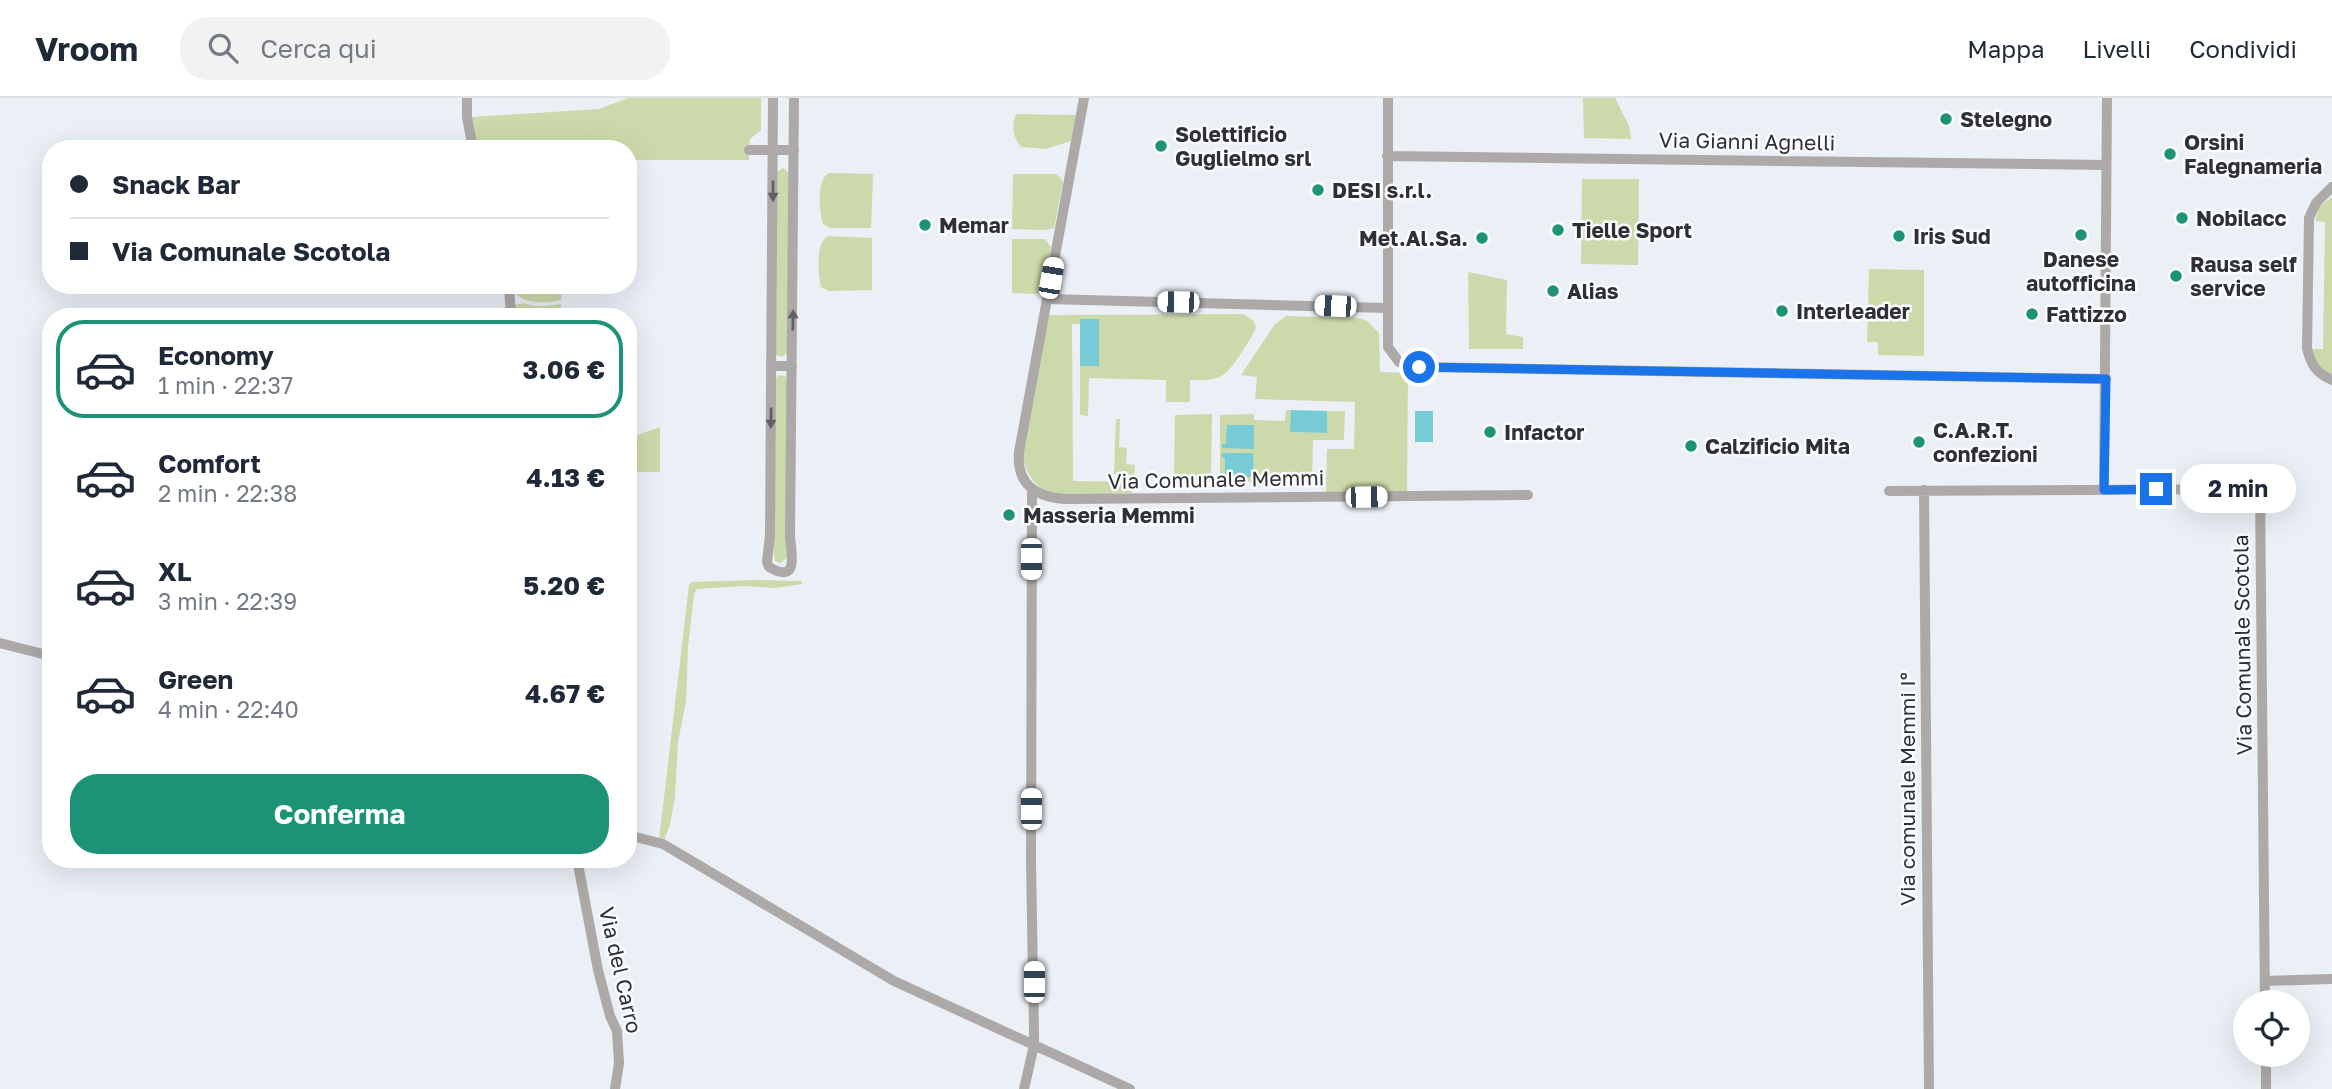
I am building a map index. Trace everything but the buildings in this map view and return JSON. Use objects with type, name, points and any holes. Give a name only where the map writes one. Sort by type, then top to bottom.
[{"type":"street","points":[[467,98],[471,140]]},
{"type":"street","points":[[773,98],[767,562],[769,567],[778,571],[788,569],[794,555],[790,536],[794,98]]},
{"type":"street","points":[[1024,1089],[1034,1045],[1030,648],[1032,489],[1023,477],[1018,460],[1084,98]]},
{"type":"street","points":[[1388,98],[1388,347],[1399,362],[1433,367],[2106,379]]},
{"type":"street","points":[[2104,490],[2107,98]]},
{"type":"street","points":[[749,150],[794,150]]},
{"type":"street","name":"Via Gianni Agnelli","points":[[1387,156],[2106,165]]},
{"type":"street","points":[[2331,188],[2316,203],[2309,218],[2307,348],[2311,363],[2319,374],[2332,380]]},
{"type":"street","points":[[1048,299],[1387,308]]},
{"type":"street","points":[[771,366],[792,366]]},
{"type":"street","name":"Via Comunale Memmi","points":[[1032,489],[1045,497],[1068,499],[1528,495]]},
{"type":"street","name":"Via comunale Memmi I°","points":[[1924,489],[1929,1089]]},
{"type":"street","name":"Via Comunale Scotola","points":[[1889,491],[2260,489],[2265,990]]},
{"type":"street","points":[[0,643],[42,654]]},
{"type":"street","points":[[637,837],[663,844],[894,981],[1130,1089]]},
{"type":"street","name":"Via del Carro","points":[[579,868],[598,970],[610,1016],[617,1031],[619,1063],[615,1089]]},
{"type":"street","points":[[2265,981],[2332,979]]},
{"type":"street","points":[[2266,1067],[2266,1089]]},
{"type":"green space","points":[[628,98],[761,98],[761,130],[750,139],[749,160],[637,160],[637,140],[474,140],[470,117],[599,109]]},
{"type":"green space","points":[[1583,98],[1615,98],[1629,126],[1631,139],[1584,138]]},
{"type":"green space","points":[[1016,114],[1076,115],[1071,141],[1046,149],[1021,147],[1014,132]]},
{"type":"green space","points":[[783,168],[789,173],[787,353],[782,357],[776,355],[777,172]]},
{"type":"green space","points":[[829,173],[873,174],[871,228],[830,228],[823,224],[820,189]]},
{"type":"green space","points":[[1013,174],[1056,174],[1061,178],[1063,182],[1054,228],[1012,229]]},
{"type":"green space","points":[[1582,179],[1639,179],[1638,265],[1581,264]]},
{"type":"green space","points":[[2332,197],[2332,375],[2319,365],[2313,349],[2323,349],[2325,222],[2315,221],[2319,207]]},
{"type":"green space","points":[[828,236],[872,238],[872,290],[829,291],[821,287],[819,252]]},
{"type":"green space","points":[[1012,239],[1045,239],[1051,247],[1044,287],[1037,294],[1012,293]]},
{"type":"green space","points":[[1869,269],[1924,270],[1924,356],[1878,355],[1878,342],[1867,342]]},
{"type":"green space","points":[[1468,272],[1507,280],[1506,334],[1523,337],[1523,349],[1469,349]]},
{"type":"green space","points":[[516,294],[561,294],[561,300],[547,302],[532,302]]},
{"type":"green space","points":[[561,304],[561,308],[514,308],[515,305]]},
{"type":"green space","points":[[1243,314],[1254,321],[1256,328],[1246,346],[1223,375],[1212,379],[1190,380],[1190,402],[1166,402],[1166,380],[1089,378],[1088,416],[1080,415],[1080,324],[1072,324],[1073,481],[1130,482],[1132,493],[1057,494],[1044,490],[1034,481],[1027,471],[1023,453],[1048,315]]},
{"type":"green space","points":[[1286,316],[1359,318],[1367,321],[1379,333],[1380,372],[1408,373],[1407,492],[1326,492],[1327,449],[1354,449],[1355,402],[1255,399],[1257,377],[1241,375],[1275,324]]},
{"type":"green space","points":[[778,375],[785,376],[788,380],[787,558],[780,563],[775,561],[774,557],[775,382]]},
{"type":"green space","points":[[1286,410],[1291,410],[1291,432],[1326,433],[1327,411],[1345,411],[1344,440],[1313,440],[1312,481],[1220,482],[1220,415],[1254,414],[1254,420],[1285,421]]},
{"type":"green space","points":[[1212,414],[1211,482],[1174,482],[1175,415]]},
{"type":"green space","points":[[1116,419],[1120,419],[1119,447],[1127,448],[1126,464],[1135,465],[1134,475],[1114,474]]},
{"type":"green space","points":[[660,427],[660,472],[637,472],[637,435]]},
{"type":"green space","points":[[802,581],[802,584],[775,588],[744,586],[697,589],[694,594],[686,701],[678,742],[675,797],[670,825],[663,842],[659,840],[689,585],[692,582]]},
{"type":"water","points":[[1080,319],[1099,319],[1099,366],[1080,366]]},
{"type":"water","points":[[1291,410],[1327,411],[1327,433],[1290,432]]},
{"type":"water","points":[[1415,411],[1433,411],[1433,442],[1415,442]]},
{"type":"water","points":[[1227,425],[1254,425],[1254,449],[1222,448],[1222,444],[1226,444]]},
{"type":"water","points":[[1222,453],[1253,453],[1254,477],[1225,478],[1225,458]]},
{"type":"place","name":"Stelegno","points":[[1946,119]]},
{"type":"place","name":"Solettificio Guglielmo srl","points":[[1161,146]]},
{"type":"place","name":"Orsini Falegnameria","points":[[2170,154]]},
{"type":"place","name":"DESI s.r.l.","points":[[1318,190]]},
{"type":"place","name":"Nobilacc","points":[[2182,218]]},
{"type":"place","name":"Memar","points":[[925,225]]},
{"type":"place","name":"Tielle Sport","points":[[1558,230]]},
{"type":"place","name":"Danese autofficina","points":[[2081,235]]},
{"type":"place","name":"Iris Sud","points":[[1899,236]]},
{"type":"place","name":"Met.Al.Sa.","points":[[1482,238]]},
{"type":"place","name":"Rausa self service","points":[[2176,276]]},
{"type":"place","name":"Alias","points":[[1553,291]]},
{"type":"place","name":"Interleader","points":[[1782,311]]},
{"type":"place","name":"Fattizzo","points":[[2032,314]]},
{"type":"place","name":"Infactor","points":[[1490,432]]},
{"type":"place","name":"C.A.R.T. confezioni","points":[[1919,442]]},
{"type":"place","name":"Calzificio Mita","points":[[1691,446]]},
{"type":"place","name":"Masseria Memmi","points":[[1009,515]]},
{"type":"route","points":[[1419,367],[2106,379],[2104,490],[2156,489]]}]
